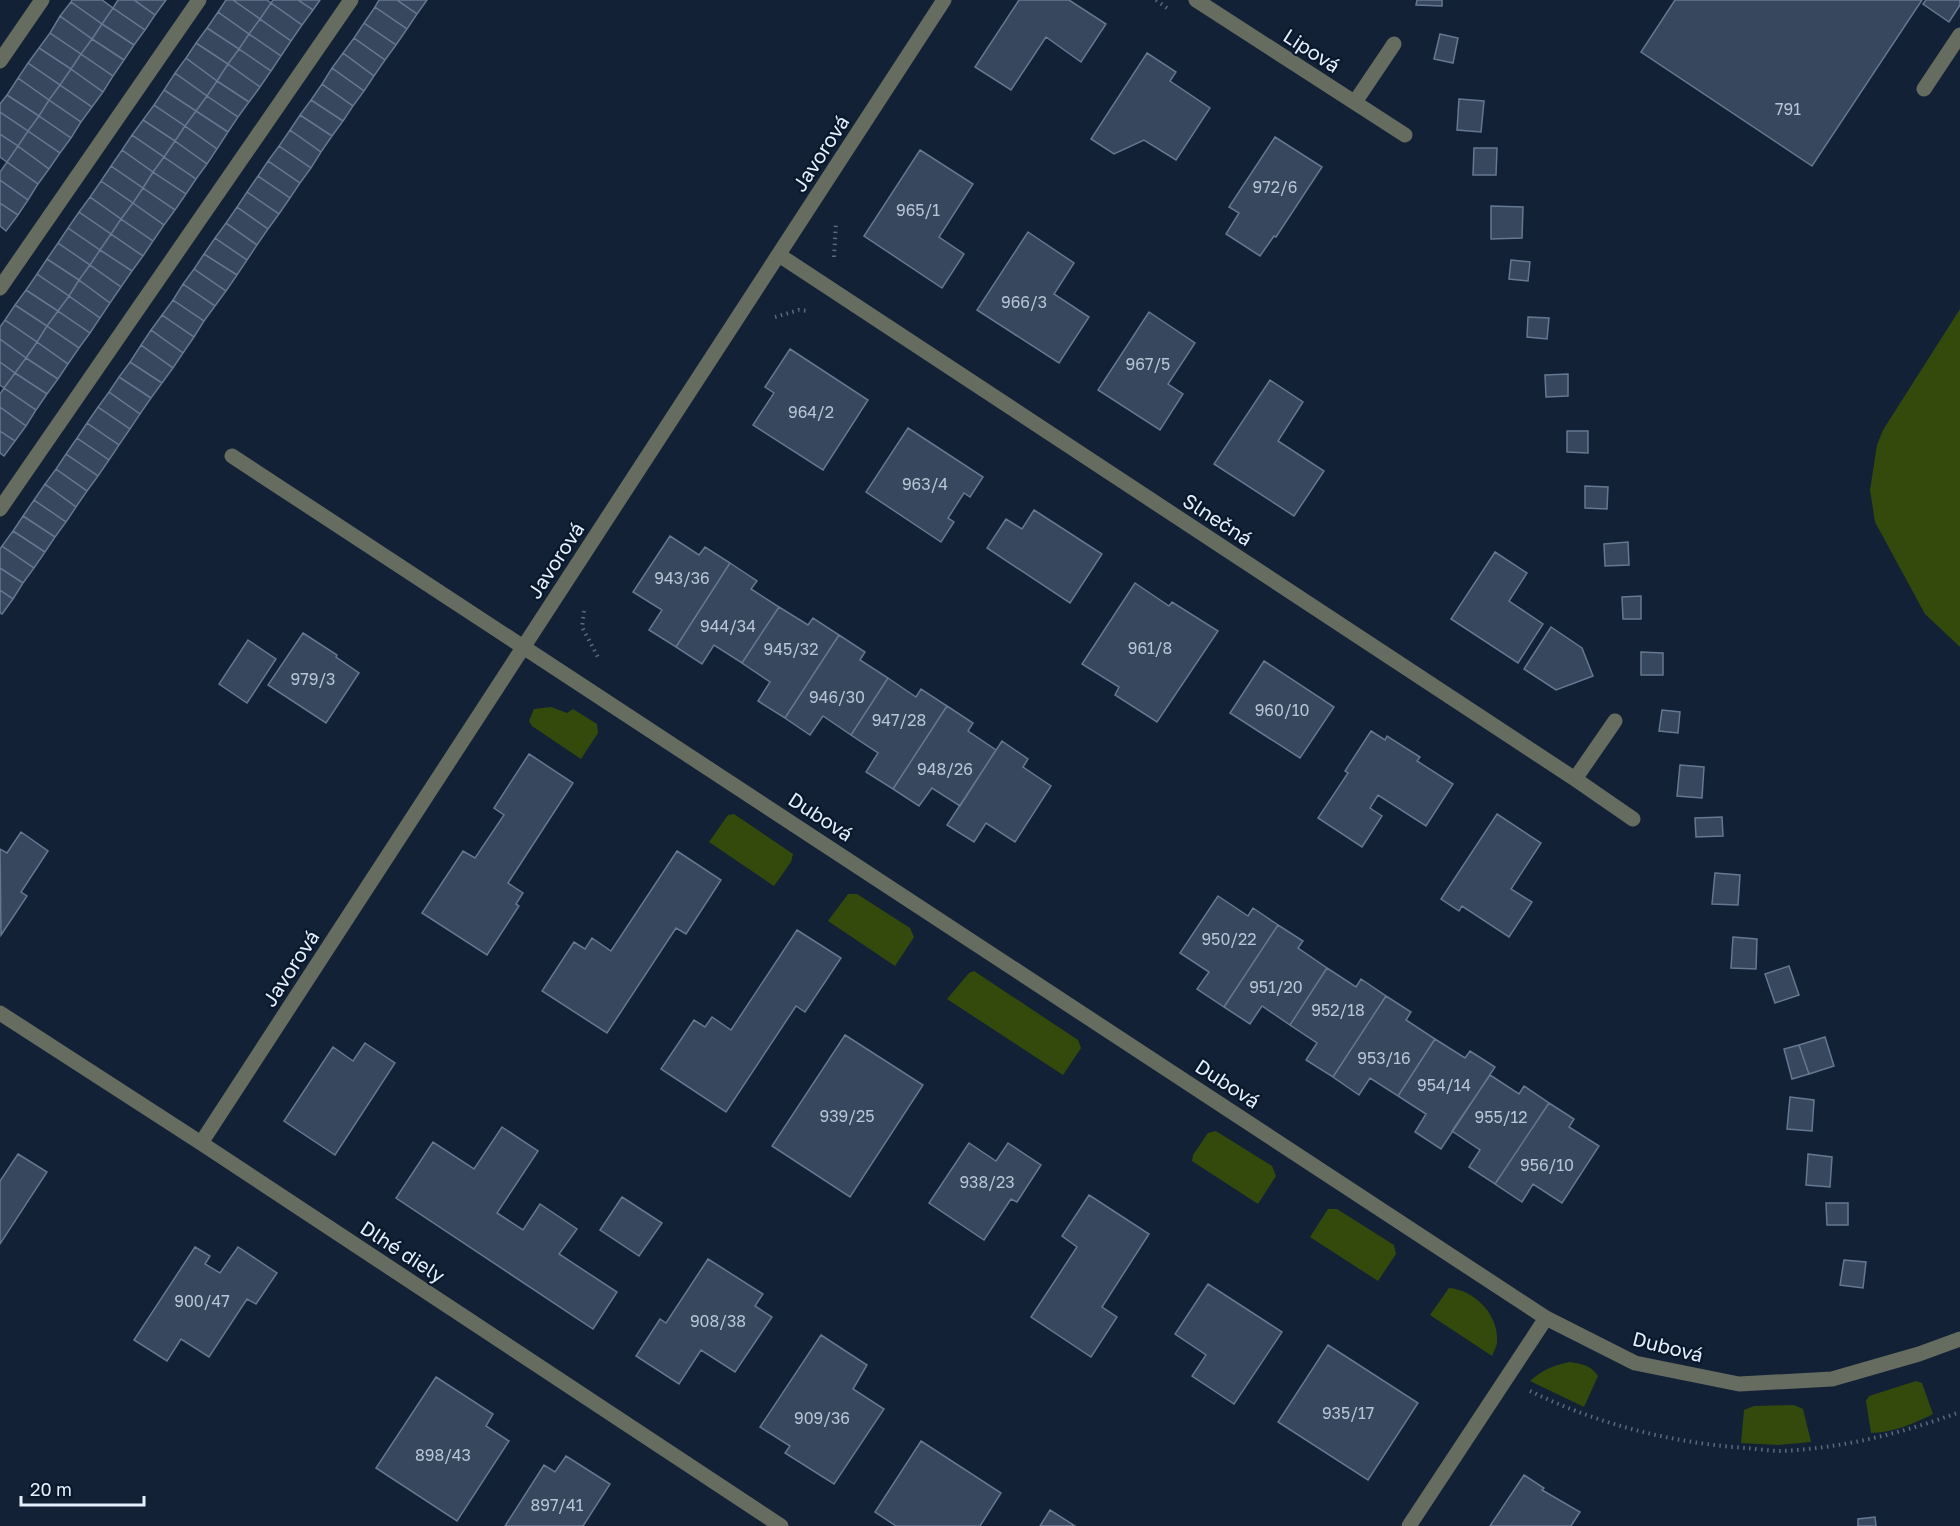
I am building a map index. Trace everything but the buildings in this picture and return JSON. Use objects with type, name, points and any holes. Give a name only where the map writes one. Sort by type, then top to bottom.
[{"type":"street","points":[[0,61],[42,0]]},
{"type":"street","points":[[0,288],[199,0]]},
{"type":"street","points":[[0,509],[351,0]]},
{"type":"street","name":"Javorová","points":[[201,1143],[944,0]]},
{"type":"street","name":"Lipová","points":[[1196,0],[1405,135]]},
{"type":"street","points":[[1924,89],[1960,34]]},
{"type":"street","points":[[1355,102],[1394,44]]},
{"type":"street","name":"Slnečná","points":[[779,255],[1633,819]]},
{"type":"street","name":"Dubová","points":[[232,456],[1546,1318],[1635,1363],[1740,1384],[1832,1379],[1960,1339]]},
{"type":"street","points":[[1575,779],[1615,721]]},
{"type":"street","name":"Dlhé diely","points":[[0,1013],[781,1526]]},
{"type":"street","points":[[1409,1526],[1546,1318]]},
{"type":"path","points":[[773,318],[799,310],[811,312]]},
{"type":"path","points":[[584,608],[582,627],[597,659],[607,665]]},
{"type":"path","points":[[1524,1388],[1620,1426],[1706,1446],[1781,1451],[1855,1442],[1920,1427],[1960,1412]]},
{"type":"green space","points":[[1960,309],[1960,647],[1925,614],[1875,522],[1870,490],[1877,445],[1883,430]]},
{"type":"green space","points":[[551,707],[567,713],[573,709],[597,724],[598,733],[581,759],[532,726],[529,721],[534,709]]},
{"type":"green space","points":[[734,814],[793,854],[791,862],[774,886],[709,842],[728,815]]},
{"type":"green space","points":[[848,894],[857,894],[910,928],[914,937],[895,966],[828,921]]},
{"type":"green space","points":[[974,971],[1078,1040],[1081,1048],[1063,1075],[947,999],[969,973]]},
{"type":"green space","points":[[1216,1131],[1272,1166],[1276,1176],[1258,1204],[1192,1161],[1193,1155],[1208,1133]]},
{"type":"green space","points":[[1328,1209],[1337,1209],[1394,1245],[1396,1254],[1378,1281],[1310,1237]]},
{"type":"green space","points":[[1449,1288],[1467,1293],[1483,1305],[1489,1313],[1497,1332],[1497,1344],[1492,1356],[1430,1315]]},
{"type":"green space","points":[[1570,1362],[1589,1367],[1598,1376],[1584,1407],[1530,1381],[1548,1368]]},
{"type":"green space","points":[[1916,1381],[1922,1383],[1933,1414],[1895,1429],[1871,1433],[1866,1401],[1869,1396]]},
{"type":"green space","points":[[1794,1405],[1803,1409],[1811,1442],[1778,1445],[1741,1443],[1744,1410],[1754,1406]]}]
